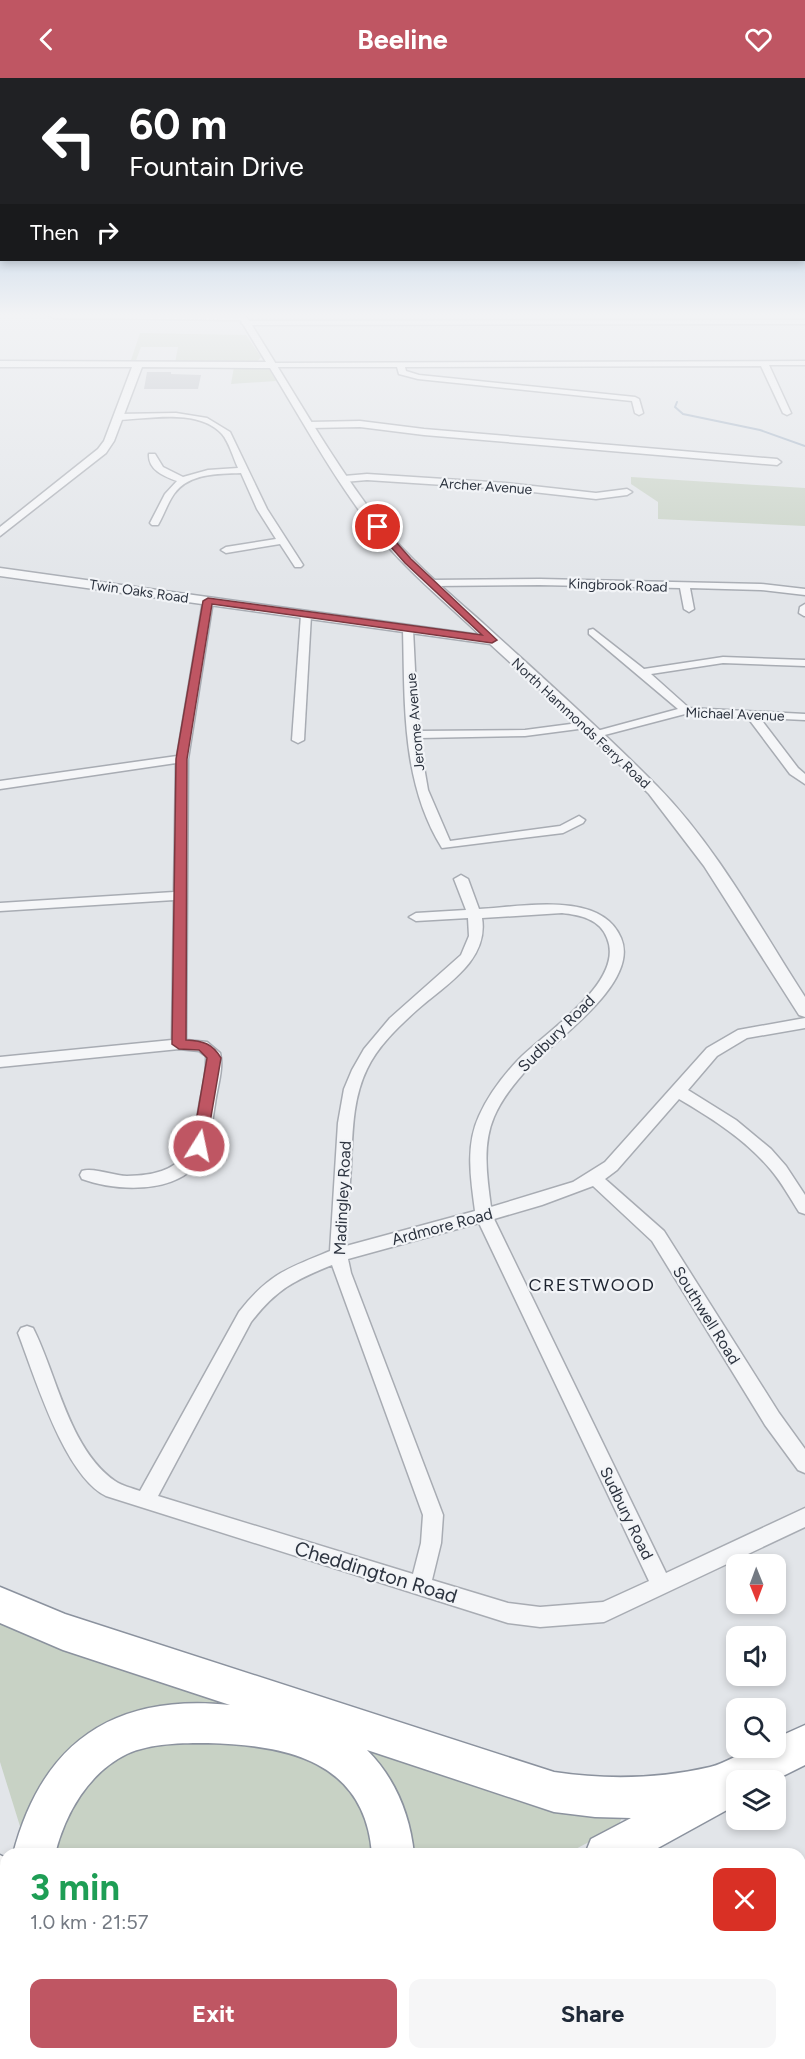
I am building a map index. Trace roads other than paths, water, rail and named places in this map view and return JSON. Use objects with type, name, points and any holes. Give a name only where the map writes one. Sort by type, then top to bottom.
[{"type":"highway","points":[[0,1605],[63,1632],[554,1792],[619,1800],[718,1785],[805,1745]]},
{"type":"highway","points":[[36,1848],[42,1822],[53,1797],[71,1773],[90,1755],[112,1740],[134,1731],[162,1725],[199,1724],[276,1731],[309,1740],[340,1754],[367,1778],[384,1809],[393,1839],[393,1848]]},
{"type":"highway","points":[[760,1770],[805,1745]]},
{"type":"highway","points":[[617,1848],[726,1788]]},
{"type":"street","points":[[0,533],[98,455],[109,441],[121,408]]},
{"type":"street","name":"North Hammonds Ferry Road","points":[[300,408],[344,479],[391,543],[431,584],[597,734],[654,791],[682,825],[749,920],[805,1011]]},
{"type":"street","points":[[638,408],[639,414]]},
{"type":"street","points":[[785,408],[787,413]]},
{"type":"street","points":[[118,417],[191,418],[220,426],[227,434],[262,509],[298,565]]},
{"type":"street","points":[[310,425],[360,424],[424,432],[777,462]]},
{"type":"street","points":[[152,456],[161,471],[183,480]]},
{"type":"street","points":[[155,523],[172,490],[183,480],[219,472],[243,470]]},
{"type":"street","name":"Archer Avenue","points":[[344,479],[367,477],[506,486],[596,496],[627,492]]},
{"type":"street","points":[[226,550],[282,541]]},
{"type":"street","name":"Twin Oaks Road","points":[[0,572],[492,640]]},
{"type":"street","name":"Kingbrook Road","points":[[431,584],[540,582],[776,588],[805,592]]},
{"type":"street","points":[[685,587],[689,609]]},
{"type":"street","points":[[179,1044],[182,759],[208,601]]},
{"type":"street","points":[[298,740],[306,615]]},
{"type":"street","name":"Jerome Avenue","points":[[408,629],[413,735],[423,793],[446,845],[564,828],[579,820]]},
{"type":"street","points":[[593,632],[643,672],[685,711]]},
{"type":"street","points":[[643,672],[723,660],[805,663]]},
{"type":"street","name":"Michael Avenue","points":[[597,734],[685,711],[805,717]]},
{"type":"street","points":[[752,715],[794,771],[805,780]]},
{"type":"street","points":[[413,735],[525,733],[586,724]]},
{"type":"street","points":[[0,785],[182,759]]},
{"type":"street","name":"Madingley Road","points":[[420,1586],[432,1542],[433,1515],[337,1255],[347,1118],[352,1088],[375,1044],[391,1025],[465,960],[476,937],[475,914],[461,879]]},
{"type":"street","points":[[0,907],[179,896]]},
{"type":"street","name":"Sudbury Road","points":[[416,916],[562,909],[581,911],[595,916],[615,935],[619,957],[608,982],[525,1062],[492,1104],[479,1135],[477,1167],[484,1215],[661,1584]]},
{"type":"street","name":"Ardmore Road","points":[[145,1501],[245,1317],[264,1293],[289,1275],[337,1255],[536,1201],[579,1186],[610,1166],[712,1052],[743,1034],[805,1023]]},
{"type":"street","points":[[0,1062],[179,1044],[202,1046],[209,1049],[214,1058],[201,1136],[193,1158],[179,1170],[150,1180],[112,1182],[88,1175]]},
{"type":"street","points":[[678,1091],[734,1125],[756,1144],[776,1166],[805,1208]]},
{"type":"street","name":"Southwell Road","points":[[594,1178],[658,1236],[772,1419],[805,1464]]},
{"type":"street","name":"Cheddington Road","points":[[27,1333],[76,1451],[91,1472],[109,1487],[145,1501],[508,1613],[540,1617],[604,1612],[805,1517]]},
{"type":"waterway","points":[[677,408],[683,414],[760,430],[805,446]]},
{"type":"district","name":"CRESTWOOD","points":[[592,1285]]}]
